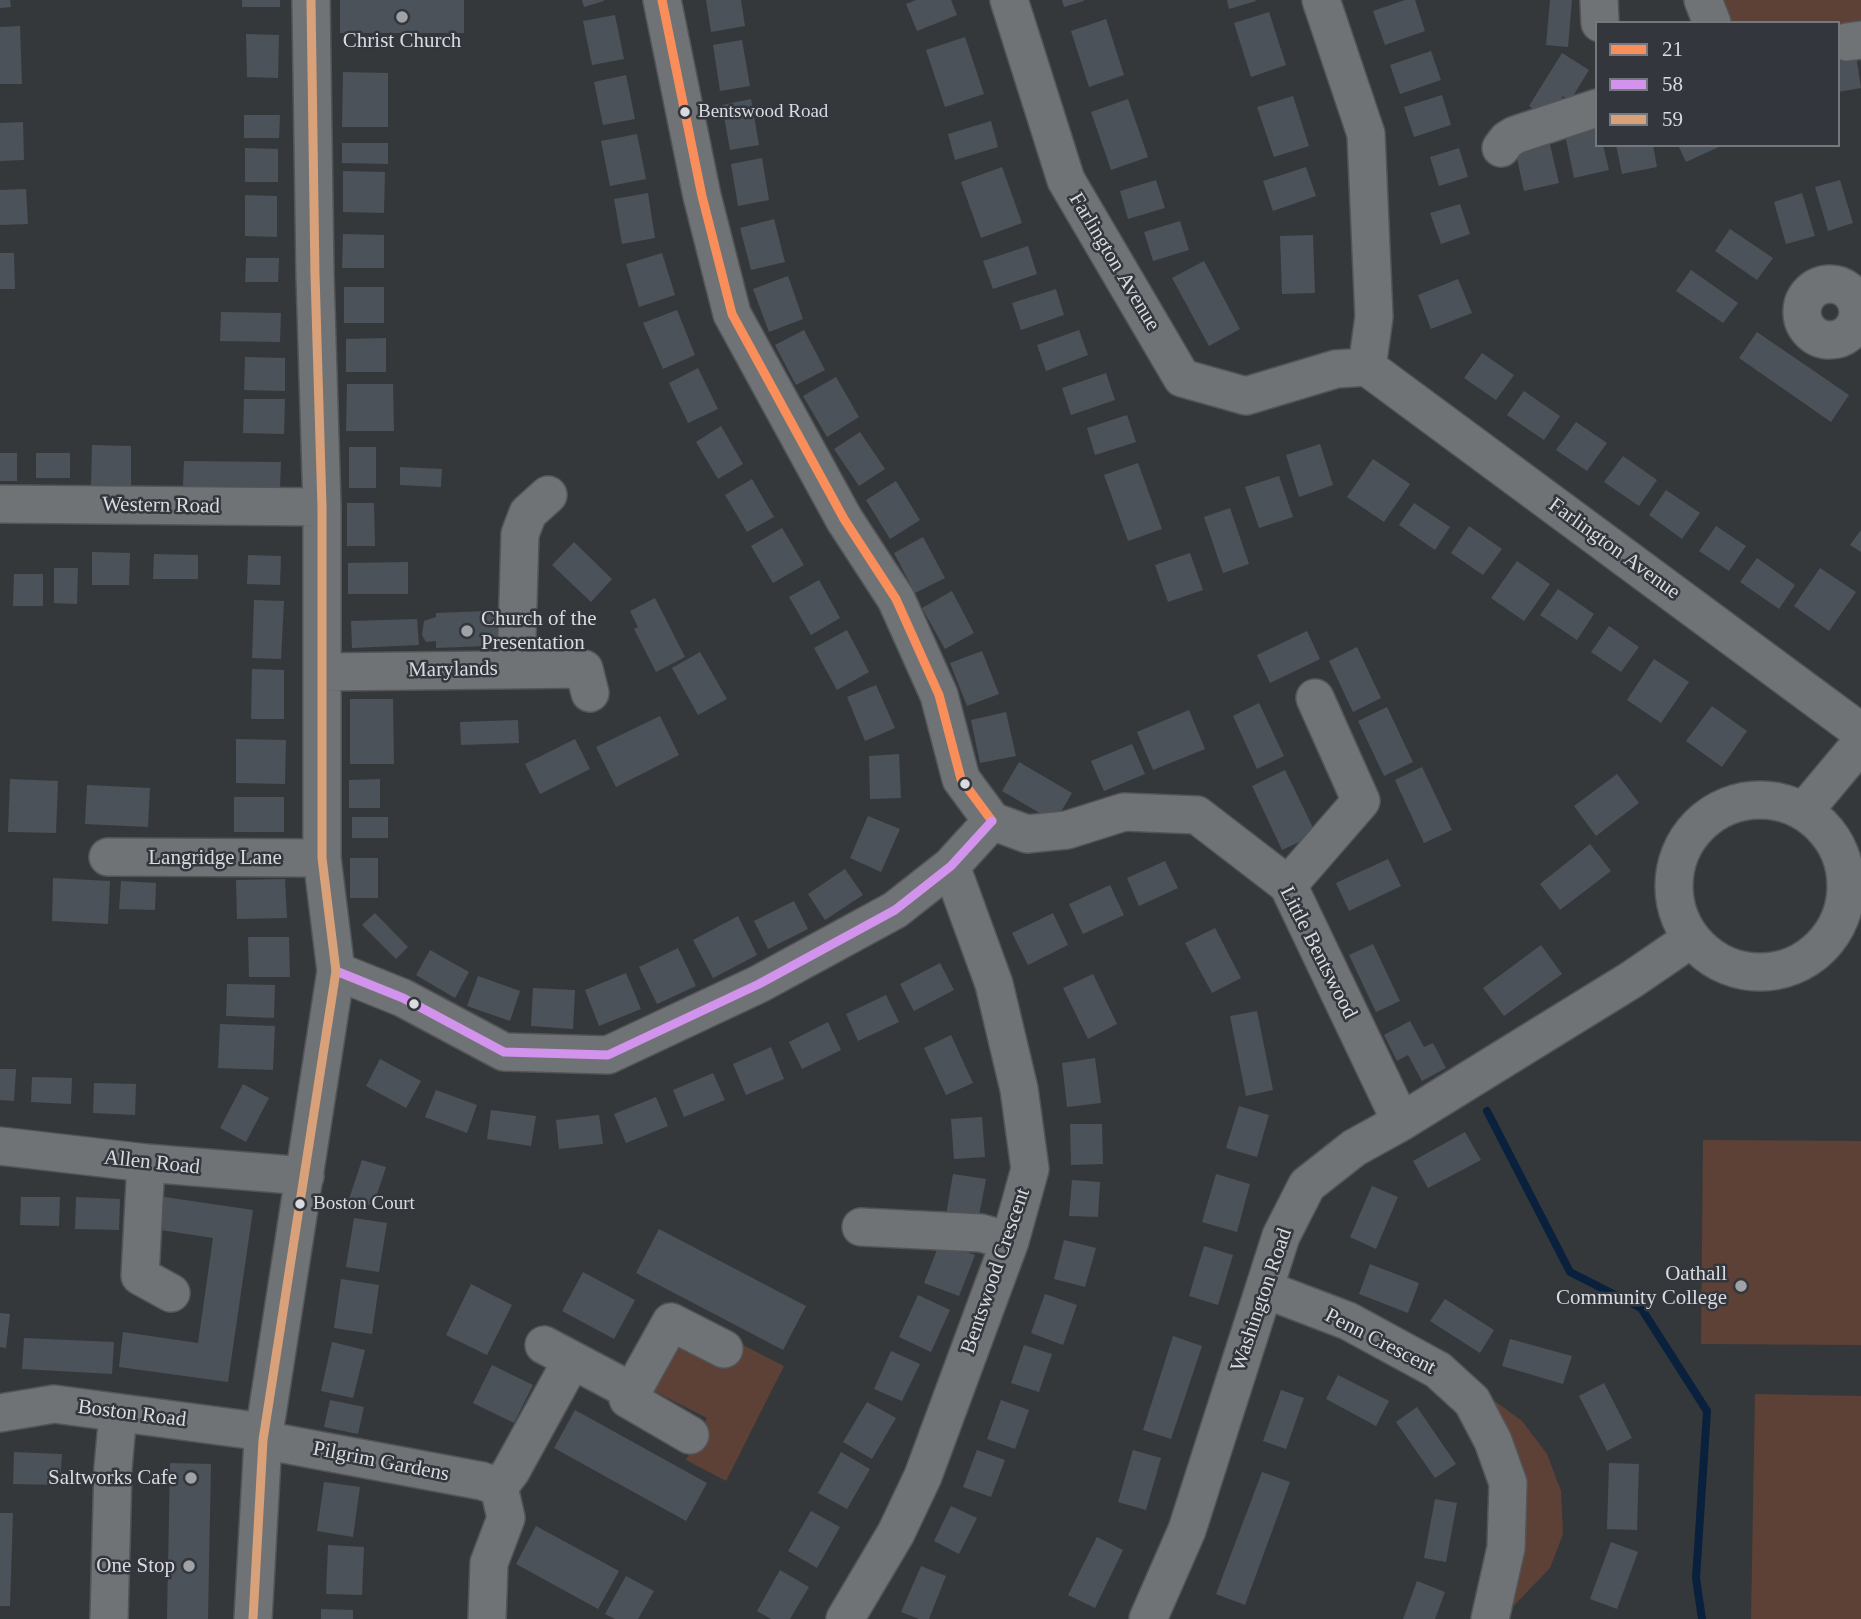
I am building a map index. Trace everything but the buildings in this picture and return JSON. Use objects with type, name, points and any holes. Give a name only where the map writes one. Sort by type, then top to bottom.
[{"type":"street","points":[[253,1619],[263,1436],[336,971],[322,858],[322,507],[311,0]]},
{"type":"street","points":[[336,971],[403,998],[504,1052],[608,1055],[759,984],[895,909],[951,866],[992,821],[961,779],[939,695],[896,599],[844,519],[732,314],[702,195],[662,0]]},
{"type":"street","name":"Farlington Avenue","points":[[1009,0],[1066,180],[1182,378],[1246,396],[1336,369],[1367,367],[1861,732]]},
{"type":"street","points":[[1321,0],[1366,134],[1374,317],[1367,367]]},
{"type":"street","points":[[1600,0],[1600,21]]},
{"type":"street","points":[[1703,0],[1711,21]]},
{"type":"street","points":[[1501,148],[1515,135],[1595,109]]},
{"type":"street","points":[[516,669],[520,534],[528,513],[548,495]]},
{"type":"street","name":"Western Road","points":[[0,504],[322,507]]},
{"type":"street","name":"Marylands","points":[[322,671],[516,669],[592,672]]},
{"type":"street","points":[[1288,885],[1361,801],[1315,698]]},
{"type":"street","points":[[1804,811],[1861,743]]},
{"type":"street","points":[[1746,800],[1776,800],[1804,811],[1825,829],[1840,852],[1846,879],[1844,907],[1833,932],[1810,959],[1791,967],[1764,972],[1736,970],[1711,958],[1691,939],[1677,912],[1673,883],[1679,853],[1695,828],[1718,809],[1746,800]]},
{"type":"street","name":"Little Bentswood","points":[[992,821],[1027,834],[1066,830],[1124,812],[1197,815],[1288,885],[1401,1122]]},
{"type":"street","name":"Langridge Lane","points":[[108,858],[322,858]]},
{"type":"street","name":"Bentswood Crescent","points":[[845,1619],[896,1533],[923,1476],[1010,1241],[1030,1169],[1019,1089],[994,984],[951,866]]},
{"type":"street","name":"Washington Road","points":[[1148,1619],[1187,1530],[1281,1236],[1307,1185],[1354,1148],[1401,1122],[1631,980],[1691,939]]},
{"type":"street","name":"Allen Road","points":[[0,1146],[146,1163],[305,1176]]},
{"type":"street","points":[[146,1163],[140,1276],[171,1293]]},
{"type":"street","points":[[861,1227],[981,1233],[1010,1241]]},
{"type":"street","name":"Penn Crescent","points":[[1264,1289],[1359,1327],[1438,1370],[1472,1401],[1493,1441],[1508,1483],[1506,1548],[1490,1619]]},
{"type":"street","points":[[690,1435],[628,1399],[631,1391],[671,1322],[724,1349]]},
{"type":"street","points":[[496,1614],[489,1563],[506,1517],[499,1487],[511,1471],[558,1353],[631,1391]]},
{"type":"street","name":"Boston Road","points":[[0,1413],[54,1404],[263,1436]]},
{"type":"street","points":[[109,1619],[113,1468],[118,1413]]},
{"type":"street","name":"Pilgrim Gardens","points":[[263,1436],[482,1481],[499,1487]]},
{"type":"shaded area","points":[[1716,0],[1861,0],[1861,29],[1840,33],[1840,21],[1728,21]]},
{"type":"shaded area","points":[[1703,1140],[1861,1141],[1861,1345],[1701,1344]]},
{"type":"shaded area","points":[[680,1340],[737,1342],[784,1366],[726,1481],[686,1460],[707,1418],[654,1391]]},
{"type":"shaded area","points":[[1485,1394],[1522,1421],[1547,1454],[1561,1491],[1563,1534],[1550,1568],[1502,1618]]},
{"type":"shaded area","points":[[1755,1394],[1861,1396],[1861,1619],[1751,1619]]},
{"type":"waterway","points":[[1487,1111],[1570,1272],[1641,1308],[1707,1411],[1696,1578],[1702,1619]]},
{"type":"transit line","name":"59","points":[[253,1619],[263,1440],[336,971],[322,858],[322,507],[311,0]]},
{"type":"transit line","name":"21","points":[[662,0],[702,196],[732,314],[844,519],[896,599],[939,695],[961,779],[992,821]]},
{"type":"transit line","name":"58","points":[[336,971],[403,998],[504,1052],[608,1055],[759,984],[895,910],[951,866],[992,821]]},
{"type":"place","name":"Christ Church","points":[[402,17]]},
{"type":"place","name":"Bentswood Road","points":[[685,112]]},
{"type":"place","name":"Church of the Presentation","points":[[467,631]]},
{"type":"place","name":"Boston Court","points":[[300,1204]]},
{"type":"place","name":"Oathall Community College","points":[[1741,1286]]},
{"type":"place","name":"Saltworks Cafe","points":[[191,1478]]},
{"type":"place","name":"One Stop","points":[[189,1566]]}]
